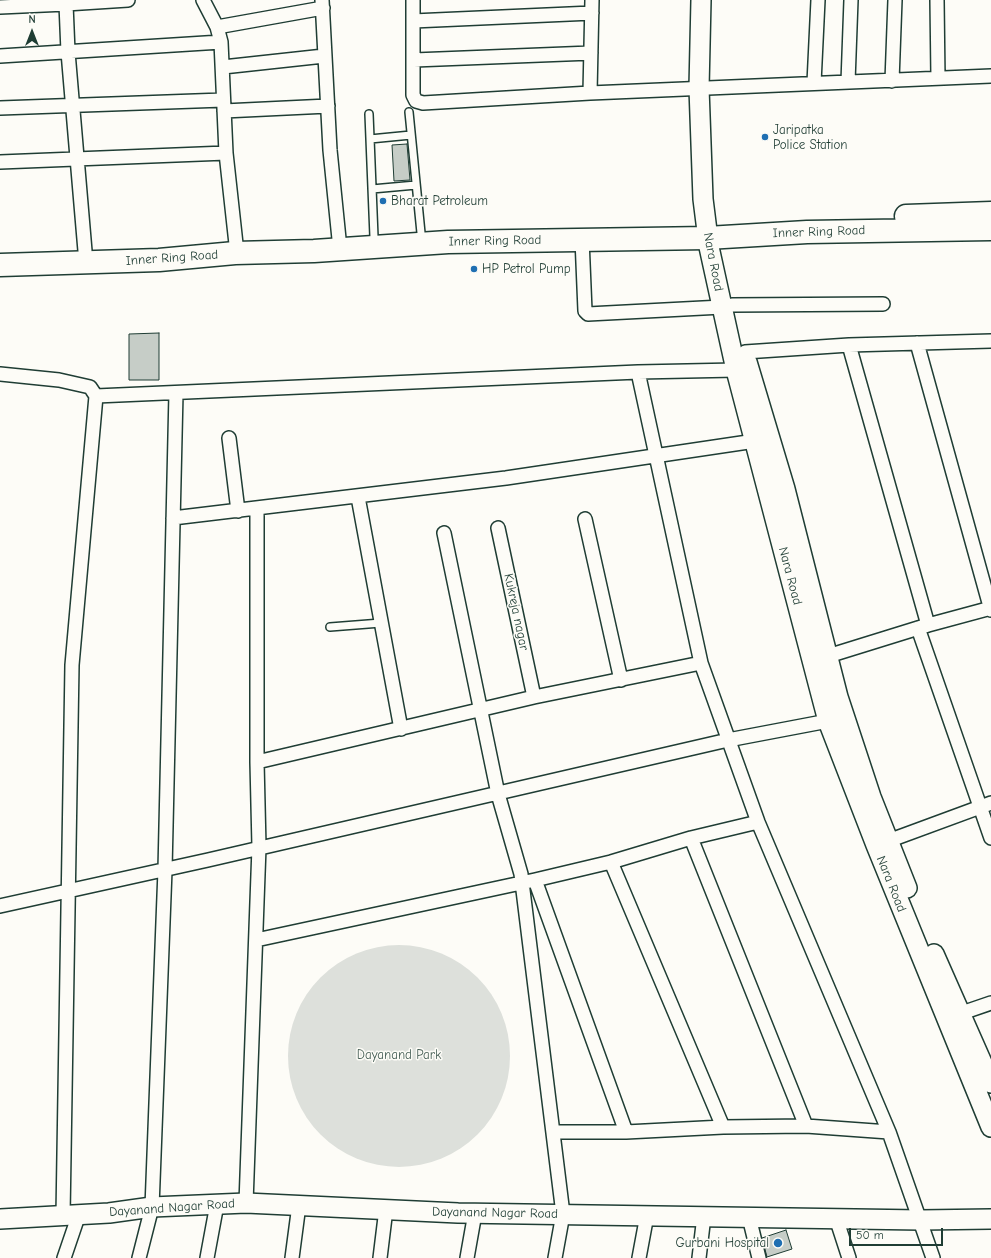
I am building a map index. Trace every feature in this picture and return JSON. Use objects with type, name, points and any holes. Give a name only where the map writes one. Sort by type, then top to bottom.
[{"type":"highway","name":"Inner Ring Road","points":[[0,265],[159,260],[235,253],[314,251],[448,242],[582,239],[991,213]]},
{"type":"highway","name":"Inner Ring Road","points":[[0,253],[85,251],[236,244],[374,237],[421,233],[713,230],[807,232],[991,229]]},
{"type":"main road","name":"Nara Road","points":[[701,0],[705,88],[703,199],[725,272],[727,306],[736,370],[828,721],[876,845],[953,1016]]},
{"type":"main road","name":"Nara Road","points":[[705,88],[713,0]]},
{"type":"main road","name":"Nara Road","points":[[727,306],[745,352],[785,489],[838,697],[882,829],[936,959],[953,1016],[991,1127]]},
{"type":"main road","points":[[953,1016],[991,1083]]},
{"type":"main road","name":"Dayanand Nagar Road","points":[[0,1219],[109,1213],[152,1207],[246,1203],[475,1213],[921,1220],[991,1219]]},
{"type":"street","points":[[0,6],[128,0]]},
{"type":"street","points":[[203,0],[217,27],[221,42],[226,153],[236,244]]},
{"type":"street","points":[[413,0],[413,95],[416,101],[423,103],[590,93],[991,76]]},
{"type":"street","points":[[814,83],[818,0]]},
{"type":"street","points":[[848,82],[851,0]]},
{"type":"street","points":[[892,81],[895,0]]},
{"type":"street","points":[[937,0],[938,78]]},
{"type":"street","points":[[66,2],[76,159],[85,251]]},
{"type":"street","points":[[217,27],[323,4],[324,56],[338,239]]},
{"type":"street","points":[[413,21],[592,6],[590,93]]},
{"type":"street","points":[[0,56],[221,42]]},
{"type":"street","points":[[414,60],[591,53]]},
{"type":"street","points":[[223,67],[324,56]]},
{"type":"street","points":[[0,108],[73,105],[328,106]]},
{"type":"street","points":[[0,162],[226,153]]},
{"type":"street","points":[[582,239],[585,311],[588,314],[727,306],[883,304]]},
{"type":"street","points":[[745,352],[849,345],[917,343],[990,344]]},
{"type":"street","points":[[828,656],[923,626],[991,608],[917,343]]},
{"type":"street","points":[[849,345],[923,626],[985,805],[991,838]]},
{"type":"street","points":[[96,396],[638,372],[736,370]]},
{"type":"street","points":[[638,372],[700,663],[758,822],[889,1132],[933,1258]]},
{"type":"street","points":[[0,374],[52,379],[90,387],[96,396],[72,665],[69,891],[71,1215],[64,1258]]},
{"type":"street","points":[[139,1258],[152,1207],[165,870],[176,393]]},
{"type":"street","points":[[229,438],[238,510]]},
{"type":"street","points":[[173,518],[358,497],[506,478],[754,441]]},
{"type":"street","points":[[358,497],[400,729]]},
{"type":"street","points":[[246,1203],[259,847],[257,762],[257,508]]},
{"type":"street","points":[[585,519],[620,680]]},
{"type":"street","name":"Kukreja nagar","points":[[498,528],[534,697]]},
{"type":"street","points":[[444,533],[498,794],[528,882],[626,1132]]},
{"type":"street","points":[[257,762],[534,697],[700,663]]},
{"type":"street","points":[[0,906],[165,870],[259,847],[498,794],[728,740],[828,721]]},
{"type":"street","points":[[888,841],[985,805]]},
{"type":"street","points":[[256,940],[528,882],[611,862],[691,838],[758,822]]},
{"type":"street","points":[[691,838],[806,1126]]},
{"type":"street","points":[[611,862],[723,1127]]},
{"type":"street","points":[[528,882],[553,1132],[563,1214],[555,1258]]},
{"type":"street","points":[[953,1016],[991,1003]]},
{"type":"street","points":[[553,1132],[626,1132],[723,1127],[806,1126],[889,1132]]},
{"type":"street","points":[[207,1258],[217,1204]]},
{"type":"street","points":[[292,1258],[299,1205]]},
{"type":"street","points":[[380,1258],[386,1209]]},
{"type":"street","points":[[467,1258],[475,1213]]},
{"type":"street","points":[[639,1258],[647,1215]]},
{"type":"street","points":[[699,1258],[704,1216]]},
{"type":"street","points":[[749,1217],[759,1258]]},
{"type":"street","points":[[836,1218],[849,1258]]},
{"type":"lane","points":[[409,112],[421,233]]},
{"type":"lane","points":[[369,114],[374,237]]},
{"type":"lane","points":[[370,139],[411,135]]},
{"type":"lane","points":[[372,189],[416,185]]},
{"type":"lane","points":[[330,627],[381,623]]},
{"type":"green space","name":"Dayanand Park","points":[[388,945],[410,945],[442,953],[470,970],[478,977],[491,994],[502,1013],[508,1034],[510,1056],[508,1078],[502,1099],[485,1127],[478,1135],[461,1148],[442,1159],[410,1167],[388,1167],[356,1159],[328,1142],[313,1127],[296,1099],[288,1067],[288,1045],[296,1013],[313,985],[328,970],[356,953]]},
{"type":"building","points":[[407,144],[410,180],[394,181],[392,145]]},
{"type":"building","points":[[159,333],[159,380],[129,380],[129,334]]},
{"type":"building","points":[[786,1230],[792,1249],[767,1257],[762,1238]]},
{"type":"place","name":"Jaripatka Police Station","points":[[765,137]]},
{"type":"place","name":"Bharat Petroleum","points":[[383,201]]},
{"type":"place","name":"HP Petrol Pump","points":[[474,269]]},
{"type":"place","name":"Gurbani Hospital","points":[[778,1243]]}]
